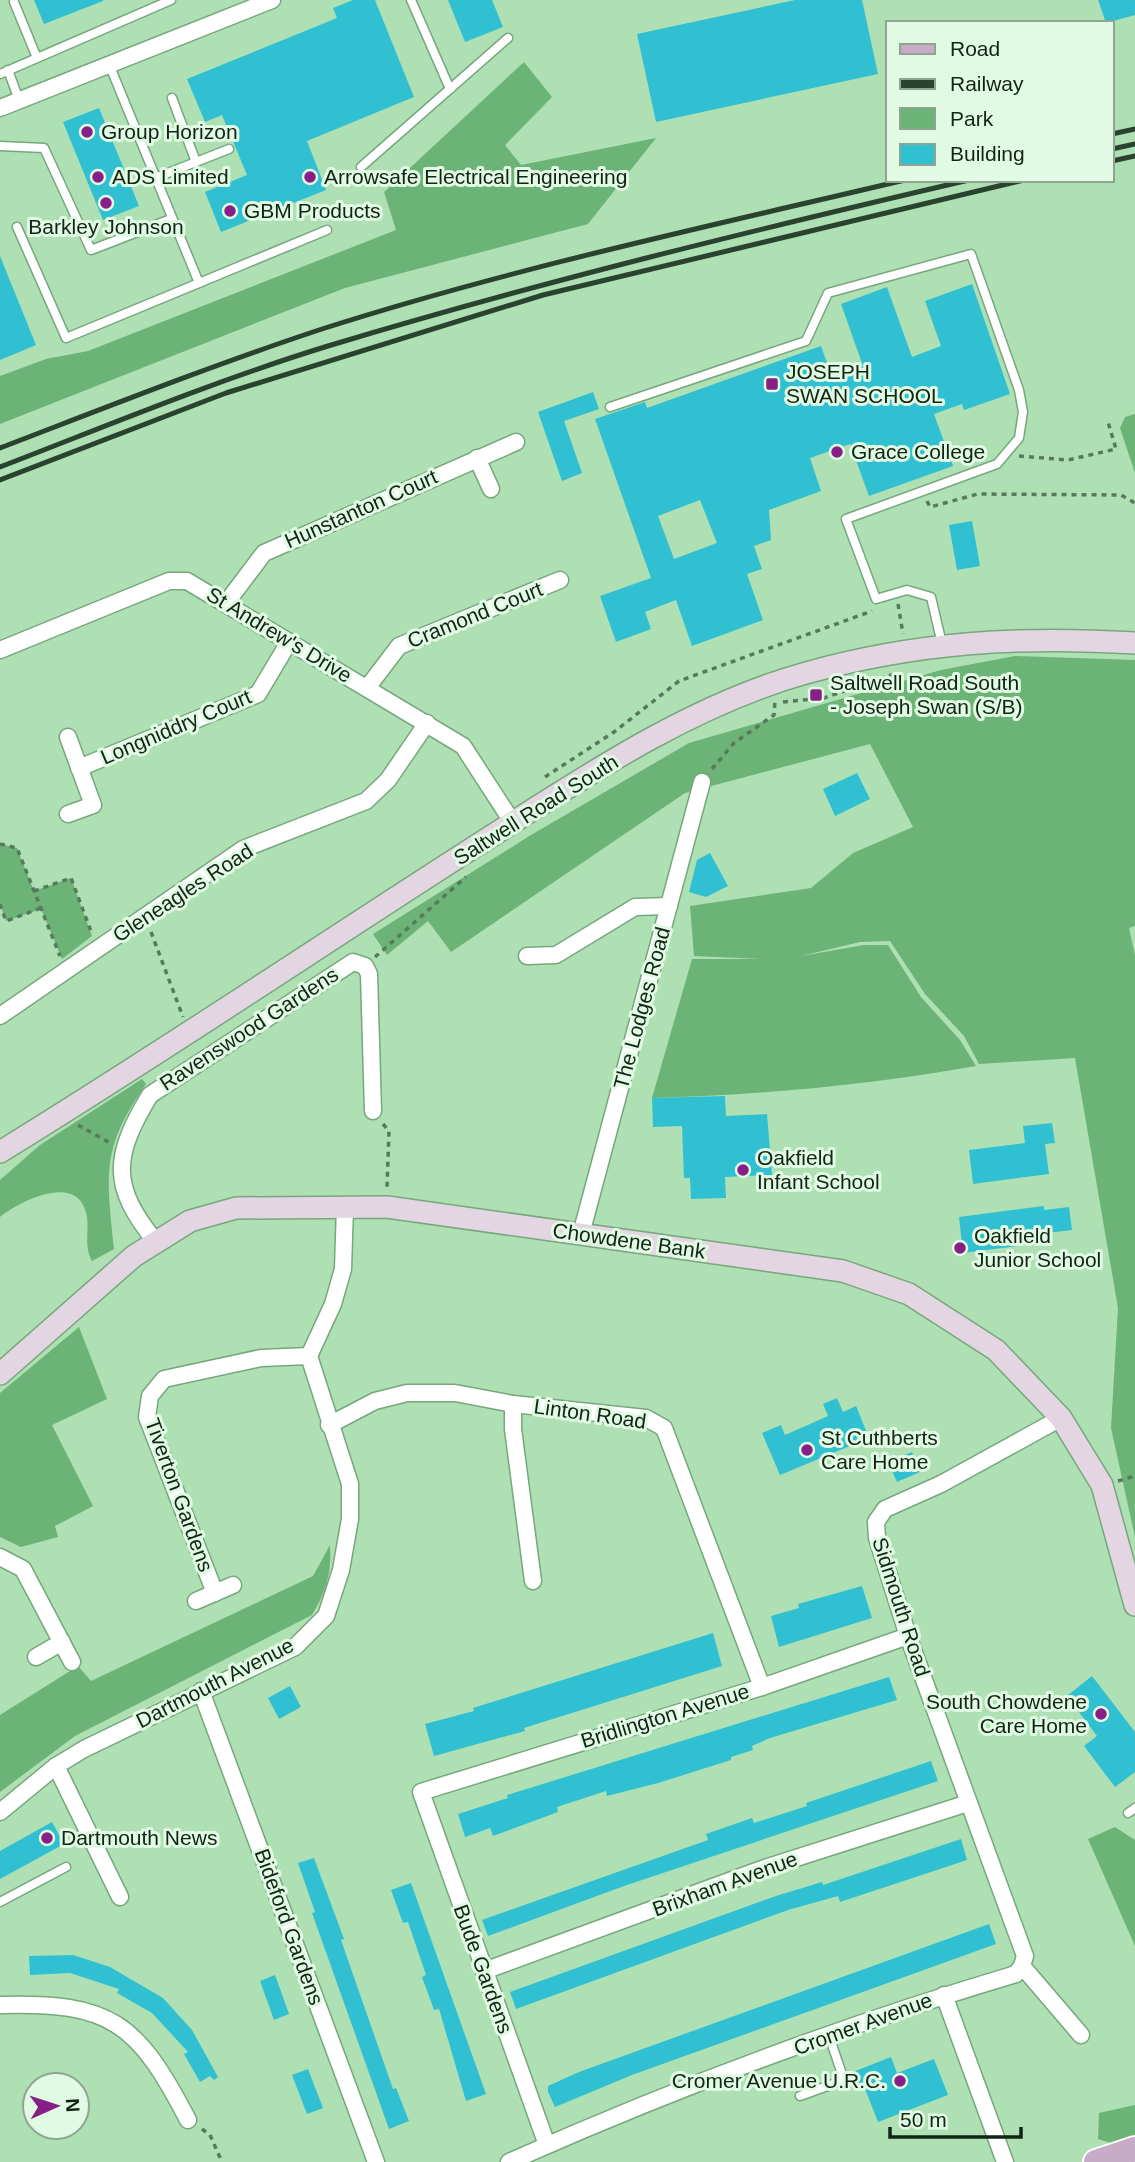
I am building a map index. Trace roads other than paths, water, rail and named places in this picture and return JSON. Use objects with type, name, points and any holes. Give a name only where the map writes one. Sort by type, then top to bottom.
[{"type":"main road","points":[[1096,2162],[1135,2149]]},
{"type":"street","points":[[0,108],[272,0]]},
{"type":"street","name":"Hunstanton Court","points":[[227,603],[264,553],[516,442]]},
{"type":"street","points":[[477,458],[491,489]]},
{"type":"street","name":"Cramond Court","points":[[367,688],[400,646],[560,580]]},
{"type":"street","name":"St Andrew's Drive","points":[[0,650],[169,581],[187,581],[463,746],[513,823]]},
{"type":"street","name":"Saltwell Road South","points":[[0,1152],[513,823],[671,729],[866,658],[942,644],[1010,639],[1135,643]]},
{"type":"street","name":"Longniddry Court","points":[[79,768],[258,694],[289,642]]},
{"type":"street","name":"Gleneagles Road","points":[[0,1016],[243,849],[366,801],[388,780],[427,723]]},
{"type":"street","name":"Longniddry Court","points":[[68,737],[93,804],[68,814]]},
{"type":"street","name":"The Lodges Road","points":[[581,1234],[702,782]]},
{"type":"street","points":[[527,956],[556,955],[635,907],[669,906]]},
{"type":"street","name":"Ravenswood Gardens","points":[[156,1242],[132,1212],[124,1192],[123,1150],[130,1128],[150,1095],[352,962],[365,966],[369,974],[373,1111]]},
{"type":"street","points":[[309,1356],[333,1304],[343,1269],[345,1206]]},
{"type":"street","name":"Chowdene Bank","points":[[0,1374],[134,1256],[190,1221],[236,1208],[387,1207],[843,1270],[909,1294],[996,1350],[1061,1418],[1102,1485],[1135,1605]]},
{"type":"street","name":"Dartmouth Avenue","points":[[0,1812],[56,1766],[201,1691],[295,1647],[326,1616],[341,1570],[350,1519],[350,1484],[309,1356]]},
{"type":"street","name":"Tiverton Gardens","points":[[215,1593],[147,1417],[150,1396],[164,1379],[261,1358],[309,1356]]},
{"type":"street","name":"Linton Road","points":[[330,1425],[375,1401],[407,1394],[455,1394],[513,1404],[646,1418],[664,1428],[762,1687]]},
{"type":"street","points":[[513,1404],[513,1429],[533,1581]]},
{"type":"street","name":"Sidmouth Road","points":[[1022,1966],[1025,1956],[908,1636],[877,1538],[876,1522],[885,1509],[941,1484],[1061,1418]]},
{"type":"street","points":[[0,1557],[23,1569],[72,1662]]},
{"type":"street","name":"Tiverton Gardens","points":[[196,1601],[233,1585]]},
{"type":"street","name":"Bridlington Avenue","points":[[421,1792],[762,1687],[908,1636]]},
{"type":"street","points":[[36,1657],[62,1642]]},
{"type":"street","name":"Bideford Gardens","points":[[201,1691],[376,2162]]},
{"type":"street","points":[[56,1766],[120,1897]]},
{"type":"street","name":"Bude Gardens","points":[[421,1792],[547,2145]]},
{"type":"street","name":"Brixham Avenue","points":[[484,1971],[762,1869],[968,1803]]},
{"type":"street","points":[[1022,1966],[1081,2035]]},
{"type":"street","name":"Cromer Avenue","points":[[509,2162],[593,2125],[829,2036],[944,1995],[1016,1974],[1022,1966]]},
{"type":"street","points":[[944,1995],[1005,2162]]},
{"type":"street","points":[[0,2005],[66,2006],[100,2014],[139,2041],[164,2073],[188,2120]]},
{"type":"lane","points":[[19,100],[4,72],[171,0]]},
{"type":"lane","points":[[411,0],[450,89]]},
{"type":"lane","points":[[14,2],[37,58]]},
{"type":"lane","points":[[361,167],[508,38]]},
{"type":"lane","points":[[109,64],[199,283]]},
{"type":"lane","points":[[172,98],[196,162]]},
{"type":"lane","points":[[0,146],[44,148],[91,250],[171,219]]},
{"type":"lane","points":[[155,178],[229,149]]},
{"type":"lane","points":[[17,227],[66,338],[327,230]]},
{"type":"lane","points":[[610,407],[806,341],[828,293],[971,254],[1019,390],[1023,412],[1020,438],[997,464],[846,519],[876,599],[896,591],[908,590],[931,597],[942,644]]},
{"type":"lane","points":[[0,1902],[66,1867]]},
{"type":"lane","points":[[800,2096],[844,2080],[829,2036]]},
{"type":"railway","points":[[1114,134],[1135,129]]},
{"type":"railway","points":[[1114,149],[1135,144]]},
{"type":"railway","points":[[1114,161],[1135,156]]},
{"type":"railway","points":[[0,448],[241,357],[394,307],[612,249],[897,182]]},
{"type":"railway","points":[[0,467],[204,388],[328,346],[647,258],[961,182]]},
{"type":"railway","points":[[0,480],[226,393],[543,295],[1016,182]]},
{"type":"place","name":"Group Horizon","points":[[87,132]]},
{"type":"place","name":"ADS Limited","points":[[98,177]]},
{"type":"place","name":"Arrowsafe Electrical Engineering","points":[[310,177]]},
{"type":"place","name":"Barkley Johnson","points":[[106,203]]},
{"type":"place","name":"GBM Products","points":[[230,211]]},
{"type":"place","name":"JOSEPH SWAN SCHOOL","points":[[772,384]]},
{"type":"place","name":"Grace College","points":[[837,452]]},
{"type":"place","name":"Saltwell Road South - Joseph Swan (S/B)","points":[[816,695]]},
{"type":"place","name":"Oakfield Infant School","points":[[743,1170]]},
{"type":"place","name":"Oakfield Junior School","points":[[960,1248]]},
{"type":"place","name":"St Cuthberts Care Home","points":[[807,1450]]},
{"type":"place","name":"South Chowdene Care Home","points":[[1101,1714]]},
{"type":"place","name":"Dartmouth News","points":[[47,1838]]},
{"type":"place","name":"Cromer Avenue U.R.C.","points":[[900,2081]]}]
